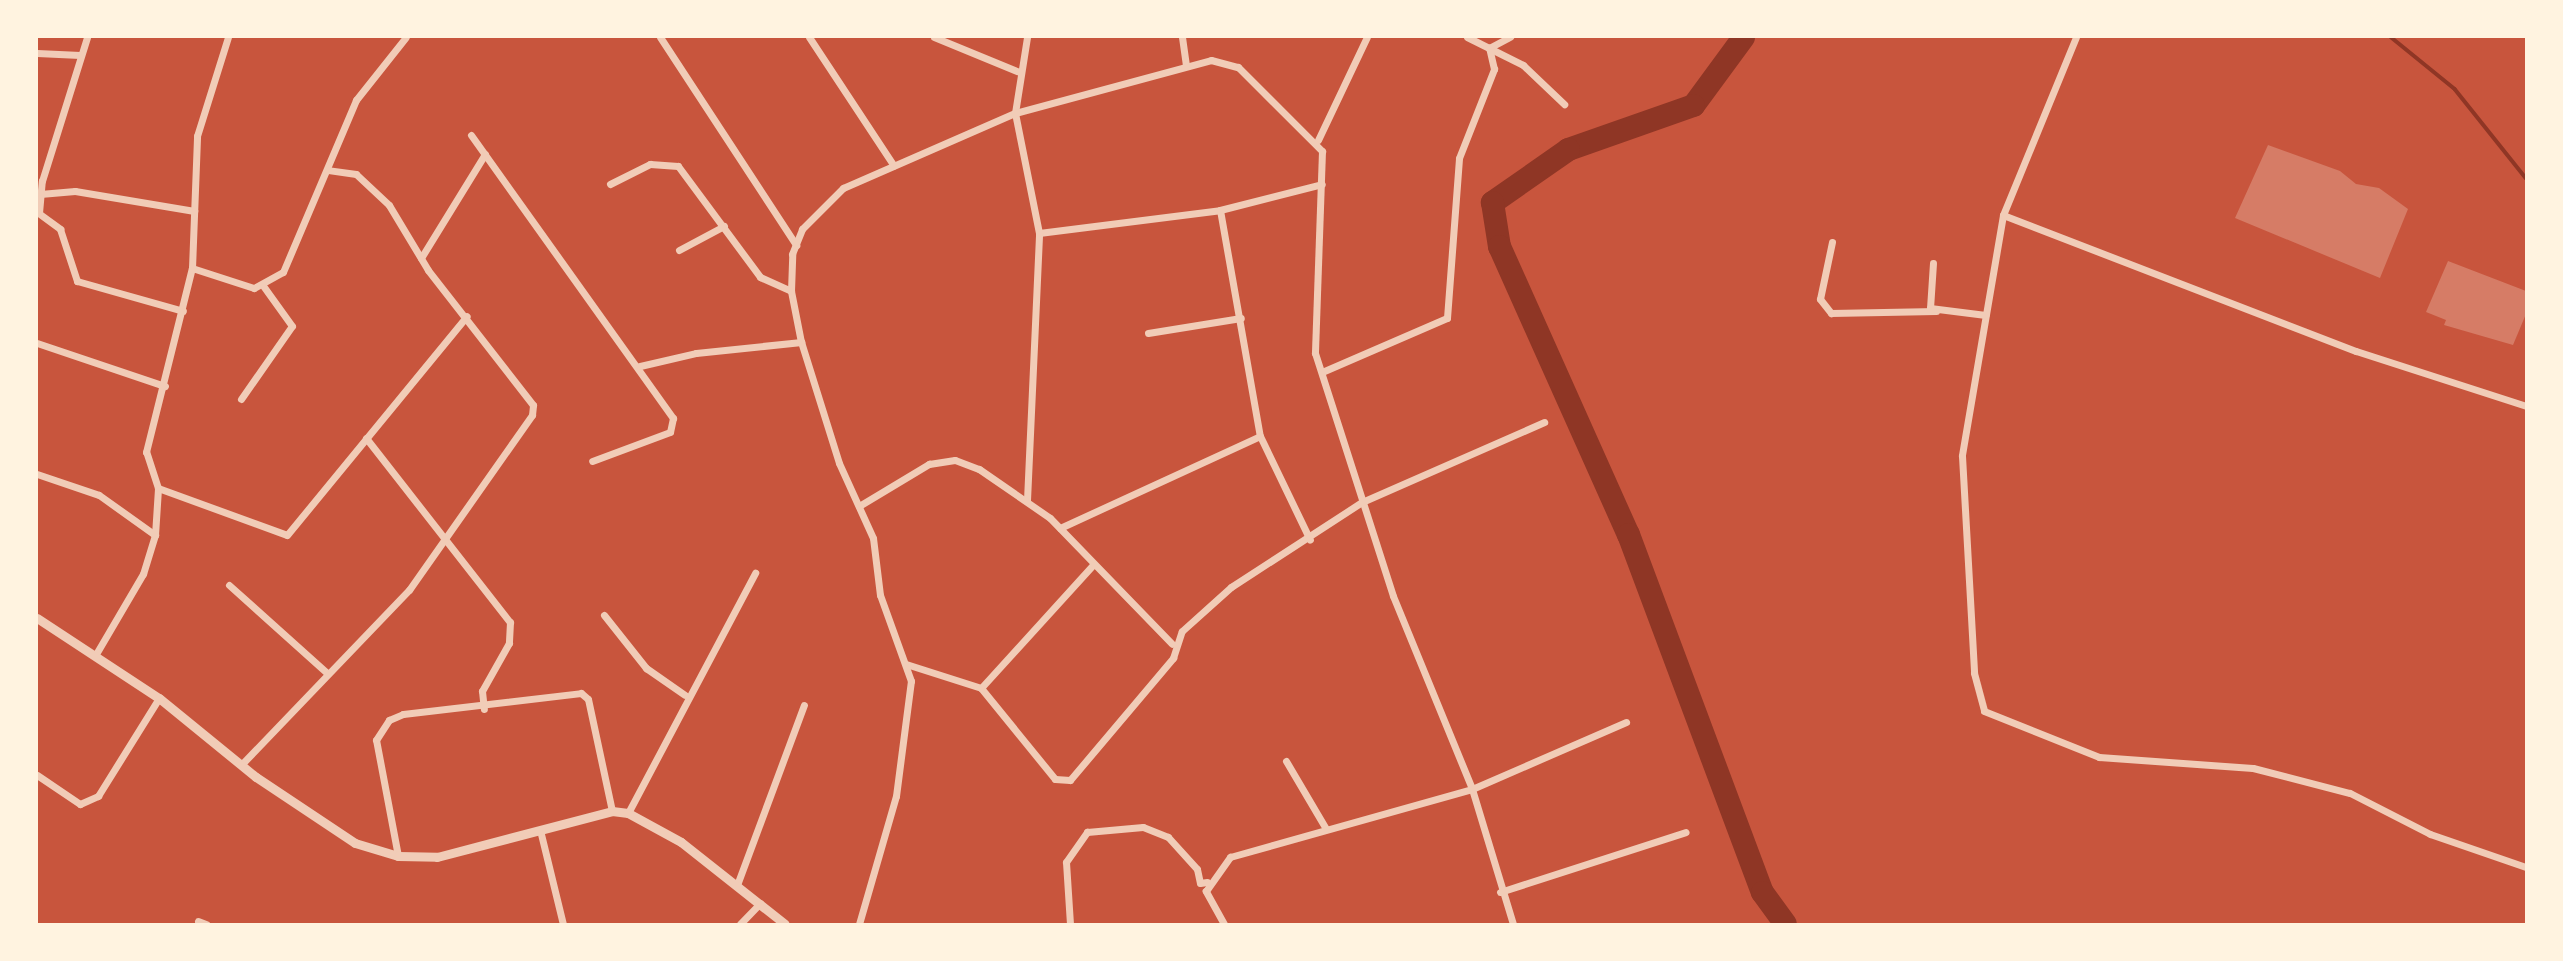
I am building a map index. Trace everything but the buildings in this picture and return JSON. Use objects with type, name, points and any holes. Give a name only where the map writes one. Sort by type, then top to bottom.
[{"type":"street","points":[[87,37],[40,194],[38,212],[60,229],[77,281],[183,311]]},
{"type":"street","points":[[96,654],[143,574],[155,534],[158,488],[146,452],[165,386],[191,268],[197,136],[228,37]]},
{"type":"street","points":[[264,287],[283,272],[356,100],[406,37]]},
{"type":"street","points":[[660,37],[796,245]]},
{"type":"street","points":[[809,37],[894,166]]},
{"type":"street","points":[[934,37],[1017,71]]},
{"type":"street","points":[[1027,37],[1017,71],[1015,113],[1039,233],[1027,500]]},
{"type":"street","points":[[1182,37],[1186,66]]},
{"type":"street","points":[[1367,37],[1318,140],[1322,184],[1313,333],[1322,372],[1362,502],[1472,789],[1500,892],[1513,924]]},
{"type":"street","points":[[1467,37],[1523,65],[1564,104]]},
{"type":"street","points":[[1489,48],[1510,37]]},
{"type":"street","points":[[2076,37],[2003,215],[1962,456],[1974,673],[1984,711],[2099,757],[2253,768],[2350,793],[2430,834],[2526,867]]},
{"type":"street","points":[[1322,372],[1447,318],[1459,158],[1494,69],[1489,48]]},
{"type":"street","points":[[37,53],[80,55]]},
{"type":"street","points":[[859,924],[896,796],[909,722],[906,664],[880,595],[873,538],[859,506],[802,342],[791,290],[796,245],[802,229],[842,188],[1015,113],[1211,60],[1238,67],[1318,140]]},
{"type":"street","points":[[471,135],[640,366],[674,426],[592,461]]},
{"type":"street","points":[[421,258],[485,154]]},
{"type":"street","points":[[610,184],[650,164],[678,166],[760,277],[791,290]]},
{"type":"street","points":[[241,765],[449,541],[532,415],[533,405],[421,258],[389,205],[366,183],[344,170],[328,170]]},
{"type":"street","points":[[1039,233],[1220,211],[1322,184]]},
{"type":"street","points":[[40,194],[75,191],[194,211]]},
{"type":"street","points":[[1220,211],[1260,436],[1310,540]]},
{"type":"street","points":[[2003,215],[2356,351],[2526,406]]},
{"type":"street","points":[[679,250],[724,226]]},
{"type":"street","points":[[1832,242],[1820,299],[1831,313],[1936,311],[1986,315]]},
{"type":"street","points":[[1933,263],[1927,302],[1936,311]]},
{"type":"street","points":[[191,268],[264,287],[292,326],[242,399]]},
{"type":"street","points":[[158,488],[287,535],[467,316]]},
{"type":"street","points":[[1148,333],[1241,318]]},
{"type":"street","points":[[640,366],[696,353],[802,342]]},
{"type":"street","points":[[37,343],[165,386]]},
{"type":"street","points":[[1172,644],[1231,587],[1310,540],[1362,502],[1544,422]]},
{"type":"street","points":[[1060,528],[1260,436]]},
{"type":"street","points":[[366,438],[510,622],[509,643],[482,691],[484,709]]},
{"type":"street","points":[[859,506],[886,485],[955,460],[1027,500],[1060,528],[1172,644],[1172,658],[1062,782],[993,710],[981,688],[906,664]]},
{"type":"street","points":[[37,474],[99,495],[155,534]]},
{"type":"street","points":[[981,688],[1093,565]]},
{"type":"street","points":[[628,813],[685,695],[755,573]]},
{"type":"street","points":[[229,585],[326,673]]},
{"type":"street","points":[[604,615],[646,668],[685,695]]},
{"type":"street","points":[[37,618],[96,654],[159,698],[241,765],[322,825],[398,856],[458,854],[541,834],[612,811],[628,813],[681,842],[785,924]]},
{"type":"street","points":[[398,856],[376,740],[380,728],[403,714],[484,709],[570,690],[588,699],[612,811]]},
{"type":"street","points":[[37,775],[80,804],[99,796],[159,698]]},
{"type":"street","points":[[737,885],[804,705]]},
{"type":"street","points":[[1070,924],[1066,863],[1087,832],[1143,827],[1156,832],[1197,869],[1200,883],[1207,882],[1230,857],[1472,789],[1626,722]]},
{"type":"street","points":[[1286,761],[1326,830]]},
{"type":"street","points":[[1500,892],[1686,832]]},
{"type":"street","points":[[541,834],[563,924]]},
{"type":"street","points":[[1207,882],[1224,924]]},
{"type":"street","points":[[740,924],[760,903]]},
{"type":"waterway","points":[[1743,37],[1693,105],[1568,149],[1492,202],[1499,246],[1628,534],[1762,892],[1785,924]]},
{"type":"waterway","points":[[2391,37],[2455,89],[2526,178]]}]
